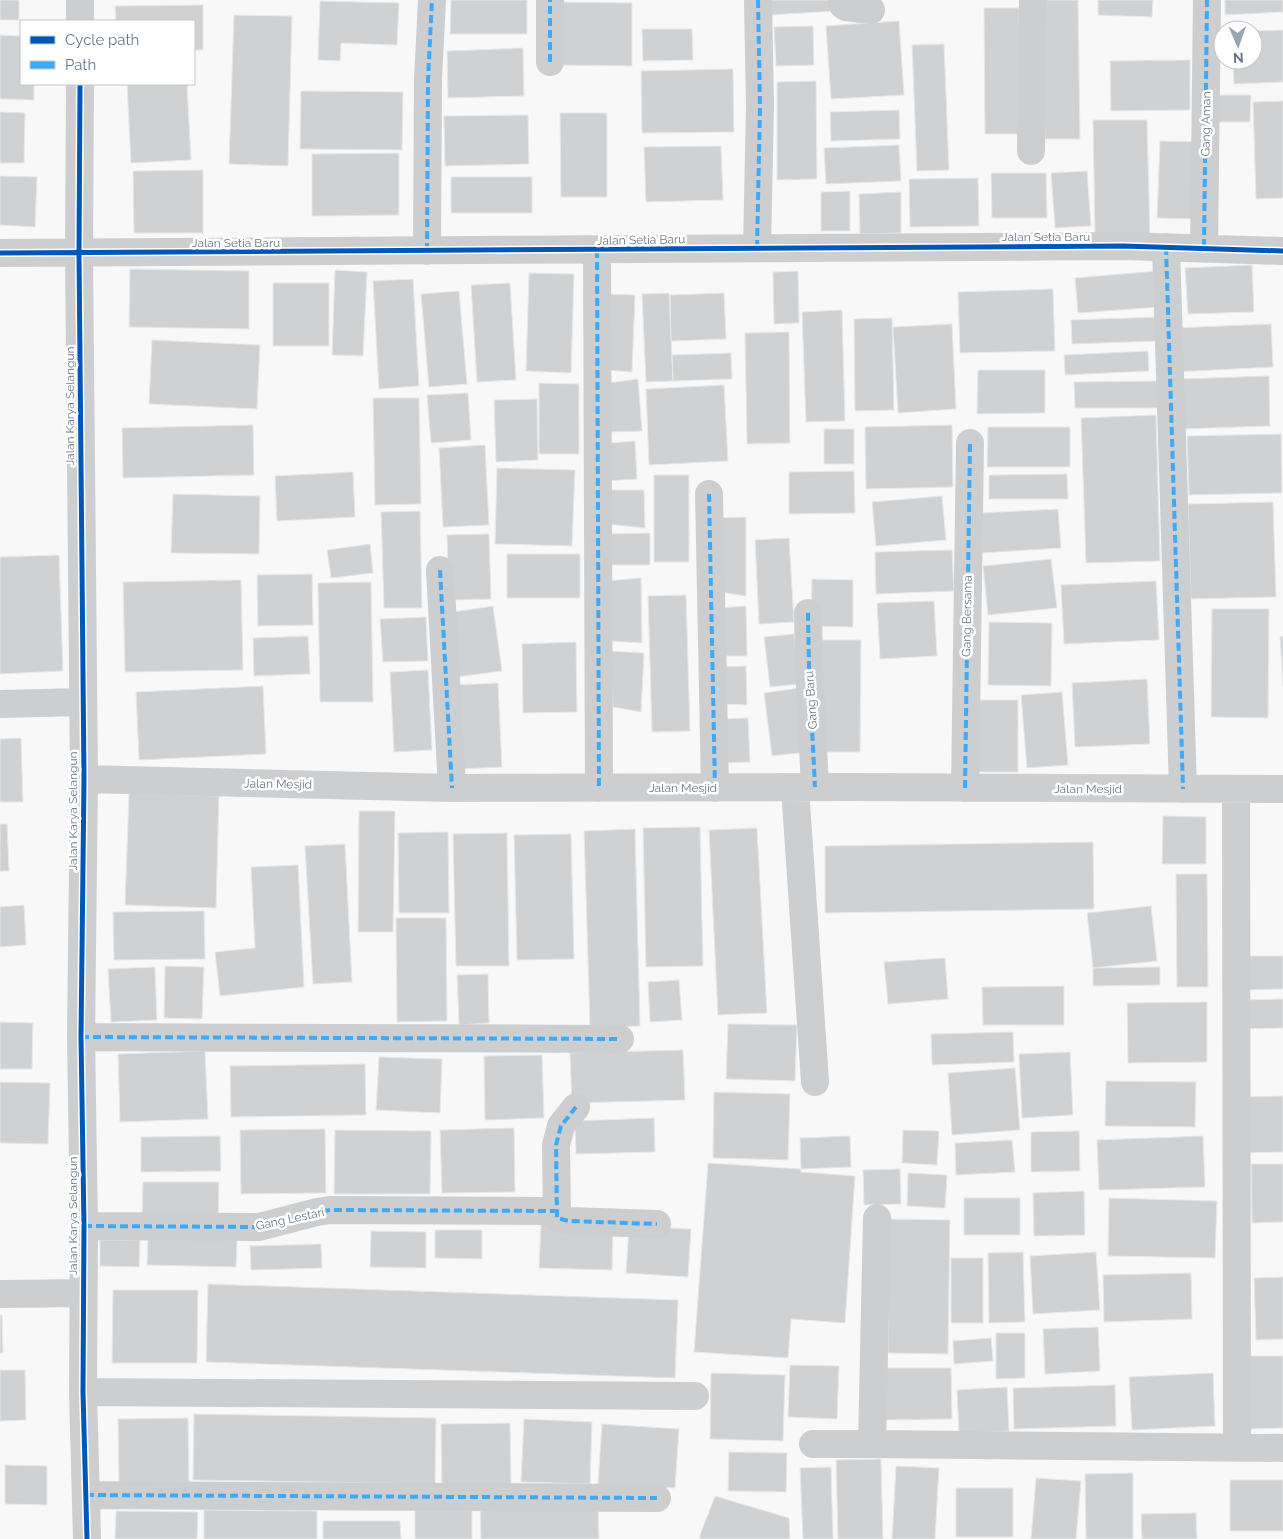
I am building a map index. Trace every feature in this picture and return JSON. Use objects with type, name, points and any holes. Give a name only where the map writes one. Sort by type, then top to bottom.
[{"type":"street","points":[[80,0],[80,20]]},
{"type":"street","points":[[427,251],[428,80],[432,0]]},
{"type":"street","points":[[550,0],[550,62]]},
{"type":"street","points":[[757,248],[760,106],[758,0]]},
{"type":"street","points":[[842,0],[843,5],[846,7],[871,10]]},
{"type":"street","points":[[1031,151],[1033,0]]},
{"type":"street","name":"Gang Aman","points":[[1204,248],[1207,0]]},
{"type":"street","name":"Jalan Karya Selangun","points":[[80,85],[79,254],[84,778],[81,1037],[84,1226],[83,1392],[87,1539]]},
{"type":"street","points":[[1166,247],[1184,789]]},
{"type":"street","name":"Jalan Setia Baru","points":[[0,253],[1166,247],[1283,251]]},
{"type":"street","points":[[598,250],[599,788]]},
{"type":"street","name":"Gang Bersama","points":[[964,788],[970,443]]},
{"type":"street","points":[[710,494],[715,788]]},
{"type":"street","points":[[440,570],[452,788]]},
{"type":"street","name":"Gang Baru","points":[[808,613],[809,667],[805,788],[815,1082]]},
{"type":"street","points":[[0,704],[83,702]]},
{"type":"street","name":"Jalan Mesjid","points":[[84,778],[452,788],[1283,789]]},
{"type":"street","points":[[1236,789],[1237,1447]]},
{"type":"street","points":[[81,1037],[620,1040]]},
{"type":"street","points":[[576,1107],[561,1126],[556,1145],[557,1218],[561,1221],[657,1224]]},
{"type":"street","name":"Gang Lestari","points":[[84,1226],[259,1227],[330,1210],[556,1211]]},
{"type":"street","points":[[872,1444],[877,1218]]},
{"type":"street","points":[[0,1294],[83,1293]]},
{"type":"street","points":[[83,1392],[695,1396]]},
{"type":"street","points":[[813,1444],[1283,1448]]},
{"type":"street","points":[[86,1495],[657,1498]]},
{"type":"building","points":[[0,0],[19,0],[19,20],[0,20]]},
{"type":"building","points":[[451,0],[527,0],[527,34],[450,34]]},
{"type":"building","points":[[769,0],[835,0],[836,11],[770,15]]},
{"type":"building","points":[[1043,0],[1078,0],[1080,139],[1045,139]]},
{"type":"building","points":[[1098,0],[1153,0],[1152,17],[1098,15]]},
{"type":"building","points":[[1225,0],[1283,0],[1283,12],[1225,15]]},
{"type":"building","points":[[320,1],[399,3],[397,45],[341,43],[340,61],[318,60]]},
{"type":"building","points":[[558,2],[632,3],[632,66],[558,65]]},
{"type":"building","points":[[203,5],[203,50],[195,50],[195,20],[116,20],[115,6]]},
{"type":"building","points":[[984,8],[1019,8],[1021,134],[985,134]]},
{"type":"building","points":[[234,15],[292,16],[288,166],[229,164]]},
{"type":"building","points":[[899,21],[904,95],[831,99],[826,26]]},
{"type":"building","points":[[813,26],[814,65],[776,66],[774,27]]},
{"type":"building","points":[[642,29],[692,29],[693,60],[643,61]]},
{"type":"building","points":[[1283,30],[1283,82],[1234,84],[1233,70],[1263,70],[1263,31]]},
{"type":"building","points":[[0,35],[20,36],[20,85],[34,85],[34,100],[0,99]]},
{"type":"building","points":[[944,44],[949,170],[917,171],[912,45]]},
{"type":"building","points":[[523,48],[524,96],[448,98],[447,51]]},
{"type":"building","points":[[1190,60],[1190,110],[1111,111],[1110,61]]},
{"type":"building","points":[[733,69],[734,132],[642,133],[641,71]]},
{"type":"building","points":[[816,81],[817,179],[777,180],[777,82]]},
{"type":"building","points":[[127,85],[187,85],[191,160],[131,163]]},
{"type":"building","points":[[301,91],[403,92],[402,150],[300,149]]},
{"type":"building","points":[[1208,95],[1251,95],[1250,122],[1207,122]]},
{"type":"building","points":[[1283,101],[1283,198],[1256,199],[1253,102]]},
{"type":"building","points":[[899,110],[900,139],[831,141],[830,112]]},
{"type":"building","points":[[0,112],[25,113],[24,163],[0,163]]},
{"type":"building","points":[[560,113],[607,113],[607,197],[561,197]]},
{"type":"building","points":[[528,115],[529,164],[445,166],[444,116]]},
{"type":"building","points":[[1093,120],[1147,120],[1150,236],[1095,237]]},
{"type":"building","points":[[1160,141],[1197,142],[1194,219],[1157,218]]},
{"type":"building","points":[[899,145],[901,181],[826,184],[824,148]]},
{"type":"building","points":[[721,146],[723,200],[646,202],[644,147]]},
{"type":"building","points":[[399,153],[399,215],[312,216],[312,154]]},
{"type":"building","points":[[203,170],[203,233],[134,233],[133,171]]},
{"type":"building","points":[[1087,171],[1091,226],[1055,228],[1051,173]]},
{"type":"building","points":[[991,173],[1046,173],[1047,218],[992,218]]},
{"type":"building","points":[[0,176],[37,177],[35,227],[0,225]]},
{"type":"building","points":[[451,177],[532,177],[532,213],[451,213]]},
{"type":"building","points":[[978,178],[979,226],[910,227],[909,179]]},
{"type":"building","points":[[850,191],[850,231],[821,231],[821,192]]},
{"type":"building","points":[[901,192],[901,233],[860,234],[859,194]]},
{"type":"building","points":[[1252,265],[1254,312],[1188,314],[1185,268]]},
{"type":"building","points":[[130,269],[249,271],[249,329],[129,327]]},
{"type":"building","points":[[335,270],[367,272],[363,356],[332,355]]},
{"type":"building","points":[[798,271],[799,323],[774,324],[773,272]]},
{"type":"building","points":[[1157,271],[1160,307],[1078,313],[1075,278]]},
{"type":"building","points":[[529,273],[574,274],[571,373],[526,371]]},
{"type":"building","points":[[413,279],[419,386],[379,389],[373,281]]},
{"type":"building","points":[[273,283],[329,283],[329,346],[273,346]]},
{"type":"building","points":[[510,283],[516,380],[477,382],[471,285]]},
{"type":"building","points":[[1053,289],[1055,351],[960,353],[958,292]]},
{"type":"building","points":[[459,291],[467,384],[429,387],[421,294]]},
{"type":"building","points":[[669,293],[673,381],[646,382],[642,294]]},
{"type":"building","points":[[724,293],[726,339],[671,341],[670,295]]},
{"type":"building","points":[[604,294],[635,295],[632,372],[604,370]]},
{"type":"building","points":[[842,310],[845,421],[806,422],[802,312]]},
{"type":"building","points":[[1158,317],[1160,341],[1072,344],[1071,320]]},
{"type":"building","points":[[892,318],[894,410],[855,411],[854,319]]},
{"type":"building","points":[[952,324],[956,409],[898,413],[893,327]]},
{"type":"building","points":[[1271,324],[1273,367],[1175,372],[1173,328]]},
{"type":"building","points":[[789,332],[790,443],[747,444],[745,333]]},
{"type":"building","points":[[152,340],[260,345],[257,409],[149,404]]},
{"type":"building","points":[[1148,351],[1149,371],[1065,375],[1064,355]]},
{"type":"building","points":[[731,353],[732,379],[673,381],[672,355]]},
{"type":"building","points":[[978,370],[1045,370],[1045,413],[977,414]]},
{"type":"building","points":[[1269,376],[1270,426],[1180,429],[1178,379]]},
{"type":"building","points":[[638,379],[642,431],[606,432],[608,383]]},
{"type":"building","points":[[1158,381],[1158,408],[1075,408],[1074,382]]},
{"type":"building","points":[[539,383],[579,384],[579,454],[539,454]]},
{"type":"building","points":[[724,385],[728,461],[649,465],[646,389]]},
{"type":"building","points":[[468,393],[471,440],[431,443],[427,395]]},
{"type":"building","points":[[373,398],[419,398],[421,504],[375,505]]},
{"type":"building","points":[[537,399],[538,460],[496,462],[494,400]]},
{"type":"building","points":[[1156,415],[1160,561],[1086,563],[1081,418]]},
{"type":"building","points":[[253,425],[254,475],[123,478],[122,428]]},
{"type":"building","points":[[952,425],[953,487],[866,489],[865,427]]},
{"type":"building","points":[[988,427],[1070,427],[1070,467],[987,467]]},
{"type":"building","points":[[824,429],[854,429],[854,464],[824,464]]},
{"type":"building","points":[[1281,434],[1282,493],[1189,495],[1187,436]]},
{"type":"building","points":[[635,441],[637,479],[605,481],[608,443]]},
{"type":"building","points":[[485,445],[489,525],[443,527],[439,448]]},
{"type":"building","points":[[497,468],[575,470],[572,546],[495,544]]},
{"type":"building","points":[[854,471],[855,513],[789,514],[789,472]]},
{"type":"building","points":[[353,472],[355,517],[277,521],[275,476]]},
{"type":"building","points":[[1067,474],[1068,499],[989,499],[989,475]]},
{"type":"building","points":[[654,475],[689,475],[689,562],[654,562]]},
{"type":"building","points":[[608,490],[644,490],[645,528],[606,524]]},
{"type":"building","points":[[173,494],[260,496],[259,554],[171,553]]},
{"type":"building","points":[[942,496],[946,540],[876,546],[872,502]]},
{"type":"building","points":[[1273,502],[1276,597],[1191,599],[1188,504]]},
{"type":"building","points":[[1058,509],[1061,548],[982,553],[980,513]]},
{"type":"building","points":[[420,511],[422,608],[384,608],[381,512]]},
{"type":"building","points":[[746,517],[746,596],[720,592],[718,518]]},
{"type":"building","points":[[650,533],[650,565],[606,565],[603,534]]},
{"type":"building","points":[[489,534],[491,599],[449,600],[447,535]]},
{"type":"building","points":[[789,538],[794,622],[759,624],[755,540]]},
{"type":"building","points":[[370,544],[373,573],[331,578],[327,550]]},
{"type":"building","points":[[952,550],[954,591],[876,594],[875,552]]},
{"type":"building","points":[[507,554],[580,554],[580,598],[507,598]]},
{"type":"building","points":[[59,555],[63,671],[0,674],[0,557]]},
{"type":"building","points":[[1051,559],[1057,608],[988,615],[983,566]]},
{"type":"building","points":[[312,574],[313,625],[258,626],[257,575]]},
{"type":"building","points":[[641,578],[642,643],[608,641],[606,581]]},
{"type":"building","points":[[812,579],[853,580],[853,627],[811,626]]},
{"type":"building","points":[[241,580],[243,670],[125,672],[123,582]]},
{"type":"building","points":[[1156,581],[1159,640],[1064,644],[1061,585]]},
{"type":"building","points":[[371,582],[373,702],[320,702],[318,583]]},
{"type":"building","points":[[686,595],[690,731],[652,732],[648,596]]},
{"type":"building","points":[[934,601],[937,656],[880,659],[877,603]]},
{"type":"building","points":[[493,606],[502,671],[456,677],[447,613]]},
{"type":"building","points":[[746,606],[747,656],[718,656],[717,608]]},
{"type":"building","points":[[1212,609],[1269,609],[1268,718],[1211,717]]},
{"type":"building","points":[[426,617],[428,661],[383,662],[380,619]]},
{"type":"building","points":[[989,622],[1052,623],[1051,686],[988,685]]},
{"type":"building","points":[[794,634],[799,684],[770,687],[764,637]]},
{"type":"building","points":[[308,636],[310,674],[254,676],[253,638]]},
{"type":"building","points":[[1283,636],[1283,686],[1280,637]]},
{"type":"building","points":[[819,640],[861,640],[860,752],[818,752]]},
{"type":"building","points":[[576,642],[577,712],[523,713],[522,644]]},
{"type":"building","points":[[610,651],[644,653],[641,712],[613,707]]},
{"type":"building","points":[[746,666],[747,705],[720,704],[718,667]]},
{"type":"building","points":[[428,670],[432,750],[394,752],[390,672]]},
{"type":"building","points":[[1147,679],[1150,744],[1075,747],[1072,683]]},
{"type":"building","points":[[498,683],[502,767],[460,769],[456,685]]},
{"type":"building","points":[[263,686],[266,754],[139,760],[136,692]]},
{"type":"building","points":[[799,688],[807,752],[772,756],[764,693]]},
{"type":"building","points":[[1062,692],[1068,765],[1027,768],[1021,695]]},
{"type":"building","points":[[978,700],[1018,700],[1018,772],[978,772]]},
{"type":"building","points":[[748,718],[750,762],[723,763],[721,719]]},
{"type":"building","points":[[21,738],[23,802],[0,802],[0,739]]},
{"type":"building","points":[[129,793],[219,796],[216,908],[125,905]]},
{"type":"building","points":[[359,811],[395,811],[393,932],[358,932]]},
{"type":"building","points":[[1163,816],[1206,817],[1206,864],[1162,864]]},
{"type":"building","points":[[0,824],[7,824],[9,871],[0,871]]},
{"type":"building","points":[[700,827],[703,966],[646,967],[643,828]]},
{"type":"building","points":[[757,828],[767,1013],[718,1015],[709,830]]},
{"type":"building","points":[[635,829],[640,1026],[590,1027],[584,831]]},
{"type":"building","points":[[448,832],[449,913],[399,913],[398,833]]},
{"type":"building","points":[[507,833],[509,966],[456,966],[453,834]]},
{"type":"building","points":[[571,834],[574,959],[517,960],[514,835]]},
{"type":"building","points":[[1093,842],[1094,909],[825,913],[825,846]]},
{"type":"building","points":[[345,844],[352,982],[313,984],[305,846]]},
{"type":"building","points":[[298,865],[304,987],[220,996],[215,952],[255,948],[251,867]]},
{"type":"building","points":[[1176,874],[1207,874],[1208,987],[1177,987]]},
{"type":"building","points":[[24,905],[26,945],[0,947],[0,907]]},
{"type":"building","points":[[1151,906],[1157,961],[1093,968],[1087,913]]},
{"type":"building","points":[[204,911],[205,959],[114,960],[113,912]]},
{"type":"building","points":[[396,918],[446,918],[447,1021],[397,1022]]},
{"type":"building","points":[[1245,956],[1283,956],[1283,989],[1246,990]]},
{"type":"building","points":[[945,958],[948,999],[888,1004],[884,962]]},
{"type":"building","points":[[165,966],[204,967],[202,1019],[164,1018]]},
{"type":"building","points":[[155,967],[157,1020],[111,1022],[108,969]]},
{"type":"building","points":[[1160,967],[1160,985],[1093,986],[1093,968]]},
{"type":"building","points":[[488,974],[489,1023],[459,1025],[457,975]]},
{"type":"building","points":[[679,980],[682,1020],[650,1022],[648,982]]},
{"type":"building","points":[[1064,986],[1064,1025],[983,1025],[982,987]]},
{"type":"building","points":[[1283,999],[1283,1028],[1242,1029],[1241,1000]]},
{"type":"building","points":[[1207,1002],[1207,1062],[1128,1063],[1127,1003]]},
{"type":"building","points":[[0,1022],[33,1023],[32,1069],[0,1069]]},
{"type":"building","points":[[728,1024],[797,1025],[795,1081],[726,1079]]},
{"type":"building","points":[[1013,1032],[1014,1062],[932,1065],[931,1034]]},
{"type":"building","points":[[683,1050],[685,1100],[572,1103],[570,1053]]},
{"type":"building","points":[[205,1051],[208,1119],[120,1122],[118,1054]]},
{"type":"building","points":[[1070,1052],[1073,1115],[1022,1118],[1019,1054]]},
{"type":"building","points":[[542,1055],[544,1118],[485,1120],[484,1056]]},
{"type":"building","points":[[379,1057],[442,1059],[440,1113],[376,1110]]},
{"type":"building","points":[[365,1064],[366,1115],[231,1117],[230,1066]]},
{"type":"building","points":[[1015,1068],[1020,1130],[952,1135],[948,1073]]},
{"type":"building","points":[[1106,1081],[1196,1082],[1195,1127],[1105,1126]]},
{"type":"building","points":[[0,1082],[50,1083],[48,1144],[0,1143]]},
{"type":"building","points":[[714,1092],[790,1094],[788,1160],[713,1158]]},
{"type":"building","points":[[1283,1096],[1283,1152],[1246,1153],[1245,1097]]},
{"type":"building","points":[[654,1118],[655,1152],[576,1154],[575,1121]]},
{"type":"building","points":[[514,1128],[515,1192],[442,1193],[440,1130]]},
{"type":"building","points":[[325,1129],[326,1193],[241,1194],[240,1130]]},
{"type":"building","points":[[335,1130],[431,1131],[430,1194],[334,1194]]},
{"type":"building","points":[[903,1130],[939,1131],[937,1165],[902,1163]]},
{"type":"building","points":[[1079,1131],[1080,1171],[1031,1172],[1031,1132]]},
{"type":"building","points":[[220,1136],[221,1171],[141,1172],[141,1137]]},
{"type":"building","points":[[850,1136],[851,1167],[801,1169],[800,1138]]},
{"type":"building","points":[[1203,1136],[1205,1187],[1099,1190],[1097,1140]]},
{"type":"building","points":[[1012,1140],[1015,1172],[956,1175],[955,1143]]},
{"type":"building","points":[[708,1163],[801,1169],[801,1172],[855,1176],[845,1323],[791,1319],[788,1358],[694,1352]]},
{"type":"building","points":[[1251,1164],[1283,1164],[1283,1222],[1252,1223]]},
{"type":"building","points":[[900,1169],[901,1204],[864,1205],[863,1170]]},
{"type":"building","points":[[908,1173],[947,1175],[945,1208],[907,1206]]},
{"type":"building","points":[[143,1182],[219,1182],[218,1222],[142,1221]]},
{"type":"building","points":[[1084,1191],[1085,1235],[1034,1236],[1033,1193]]},
{"type":"building","points":[[964,1198],[1020,1198],[1020,1235],[964,1235]]},
{"type":"building","points":[[1109,1198],[1217,1201],[1215,1258],[1108,1256]]},
{"type":"building","points":[[889,1219],[950,1220],[948,1354],[888,1353]]},
{"type":"building","points":[[541,1224],[613,1226],[612,1270],[539,1268]]},
{"type":"building","points":[[629,1226],[691,1229],[688,1277],[626,1273]]},
{"type":"building","points":[[435,1230],[482,1230],[482,1259],[435,1258]]},
{"type":"building","points":[[371,1231],[426,1232],[426,1268],[370,1267]]},
{"type":"building","points":[[148,1238],[237,1240],[236,1267],[147,1265]]},
{"type":"building","points":[[100,1240],[140,1240],[139,1267],[100,1266]]},
{"type":"building","points":[[321,1244],[322,1268],[251,1270],[250,1246]]},
{"type":"building","points":[[1023,1252],[1025,1322],[989,1323],[988,1253]]},
{"type":"building","points":[[1096,1252],[1100,1310],[1033,1314],[1030,1256]]},
{"type":"building","points":[[951,1258],[983,1258],[983,1323],[951,1323]]},
{"type":"building","points":[[1191,1273],[1192,1319],[1104,1322],[1103,1275]]},
{"type":"building","points":[[1283,1277],[1283,1339],[1256,1340],[1254,1278]]},
{"type":"building","points":[[208,1284],[678,1300],[675,1378],[206,1362]]},
{"type":"building","points":[[113,1290],[198,1290],[197,1363],[112,1363]]},
{"type":"building","points":[[0,1315],[2,1315],[3,1353],[0,1353]]},
{"type":"building","points":[[1098,1327],[1100,1371],[1045,1374],[1043,1329]]},
{"type":"building","points":[[996,1333],[1025,1333],[1025,1378],[996,1379]]},
{"type":"building","points":[[991,1338],[993,1361],[954,1364],[953,1341]]},
{"type":"building","points":[[1247,1356],[1283,1356],[1283,1428],[1248,1429]]},
{"type":"building","points":[[790,1365],[839,1366],[837,1419],[788,1417]]},
{"type":"building","points":[[884,1368],[951,1368],[952,1419],[884,1420]]},
{"type":"building","points":[[0,1370],[25,1370],[26,1420],[0,1421]]},
{"type":"building","points":[[711,1373],[785,1375],[783,1441],[710,1439]]},
{"type":"building","points":[[1213,1373],[1215,1426],[1132,1430],[1129,1377]]},
{"type":"building","points":[[1115,1385],[1116,1426],[1014,1429],[1013,1388]]},
{"type":"building","points":[[1007,1387],[1009,1431],[959,1433],[957,1390]]},
{"type":"building","points":[[194,1414],[436,1418],[435,1484],[193,1480]]},
{"type":"building","points":[[188,1418],[189,1482],[119,1484],[118,1419]]},
{"type":"building","points":[[524,1419],[592,1422],[590,1484],[521,1482]]},
{"type":"building","points":[[510,1423],[511,1488],[442,1488],[441,1424]]},
{"type":"building","points":[[602,1424],[679,1429],[675,1488],[598,1484]]},
{"type":"building","points":[[729,1452],[787,1453],[786,1492],[728,1491]]},
{"type":"building","points":[[881,1459],[883,1539],[838,1539],[836,1460]]},
{"type":"building","points":[[5,1465],[47,1466],[47,1505],[5,1504]]},
{"type":"building","points":[[896,1466],[939,1468],[935,1539],[892,1539]]},
{"type":"building","points":[[831,1467],[833,1539],[803,1539],[800,1468]]},
{"type":"building","points":[[1133,1473],[1133,1539],[1086,1539],[1085,1474]]},
{"type":"building","points":[[1036,1478],[1081,1481],[1076,1539],[1031,1539]]},
{"type":"building","points":[[1230,1480],[1283,1480],[1283,1531],[1230,1531]]},
{"type":"building","points":[[956,1488],[1013,1488],[1013,1537],[956,1537]]},
{"type":"building","points":[[715,1496],[789,1518],[790,1539],[700,1539]]},
{"type":"building","points":[[598,1504],[599,1539],[481,1539],[480,1505]]},
{"type":"building","points":[[472,1507],[472,1539],[415,1539],[415,1508]]},
{"type":"building","points":[[204,1510],[317,1511],[317,1539],[204,1539]]},
{"type":"building","points":[[116,1511],[198,1512],[197,1539],[115,1539]]},
{"type":"building","points":[[1196,1513],[1197,1539],[1142,1539],[1141,1514]]},
{"type":"building","points":[[323,1521],[400,1521],[401,1539],[323,1539]]},
{"type":"marked path","points":[[427,251],[428,80],[432,0]]},
{"type":"marked path","points":[[550,0],[550,62]]},
{"type":"marked path","points":[[757,248],[760,106],[758,0]]},
{"type":"marked path","points":[[1204,247],[1207,0]]},
{"type":"marked path","points":[[1166,247],[1183,789]]},
{"type":"marked path","points":[[597,250],[599,788]]},
{"type":"marked path","points":[[965,788],[970,443]]},
{"type":"marked path","points":[[709,494],[715,788]]},
{"type":"marked path","points":[[440,570],[452,788]]},
{"type":"marked path","points":[[808,613],[815,787]]},
{"type":"marked path","points":[[81,1037],[620,1039]]},
{"type":"marked path","points":[[576,1107],[561,1126],[556,1145],[557,1218],[569,1221],[657,1224]]},
{"type":"marked path","points":[[84,1226],[259,1227],[330,1210],[556,1211]]},
{"type":"marked path","points":[[86,1495],[657,1498]]},
{"type":"cycle path","points":[[80,85],[79,254],[84,779],[81,1037],[84,1226],[83,1392],[87,1539]]},
{"type":"cycle path","points":[[0,253],[1123,246],[1283,251]]}]
